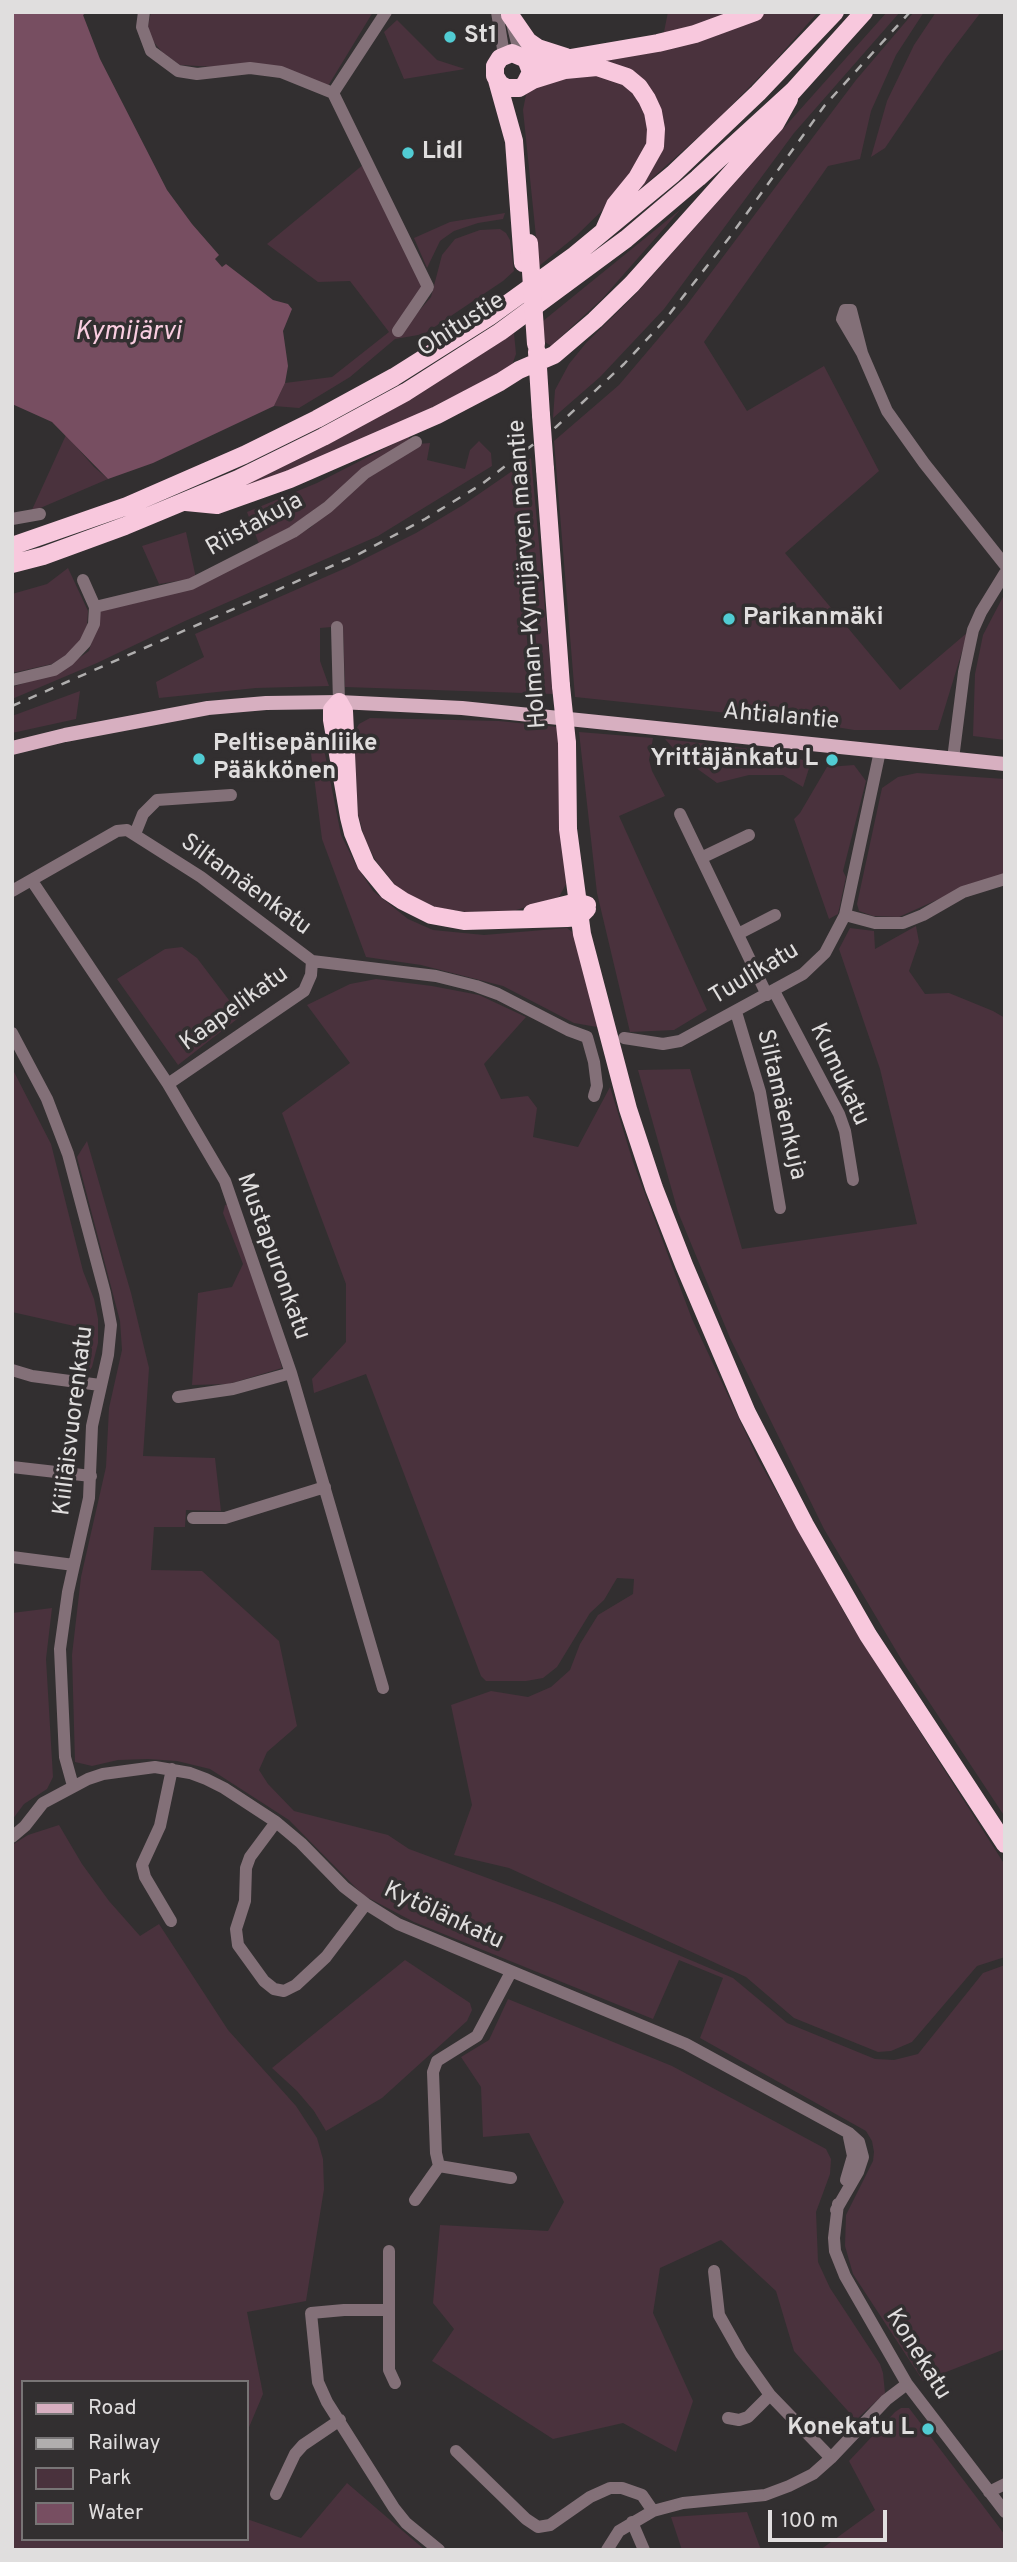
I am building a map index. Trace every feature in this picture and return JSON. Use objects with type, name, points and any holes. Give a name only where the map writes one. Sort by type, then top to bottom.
[{"type":"highway","points":[[602,233],[615,205],[637,178],[655,146],[656,129],[648,99],[627,77],[597,67],[565,70],[516,89],[508,88],[497,80],[495,66],[517,56],[537,63],[683,37],[727,24],[755,12]]},
{"type":"highway","name":"Ohitustie","points":[[12,546],[127,506],[244,456],[394,377],[489,317],[602,233],[673,174],[758,93],[835,12]]},
{"type":"highway","name":"Ohitustie","points":[[12,564],[43,556],[125,526],[238,479],[405,392],[500,332],[626,239],[698,178],[793,91],[864,12]]},
{"type":"highway","points":[[506,13],[528,41],[538,48],[566,57]]},
{"type":"highway","points":[[517,56],[531,72],[524,85]]},
{"type":"highway","name":"Holman–Kymijärven maantie","points":[[497,80],[514,141],[525,246],[582,908],[592,974],[628,1109],[641,1151],[732,1380],[804,1525],[868,1634],[1005,1841]]},
{"type":"highway","name":"Holman–Kymijärven maantie","points":[[524,85],[518,110],[525,246]]},
{"type":"highway","points":[[183,502],[217,505],[290,479],[409,428],[500,382],[534,359],[554,355],[632,284],[716,192],[775,124],[793,91]]},
{"type":"highway","points":[[540,408],[553,372],[572,341]]},
{"type":"highway","points":[[338,708],[353,833],[366,864],[388,891],[431,915],[464,921],[555,919],[582,908]]},
{"type":"main road","name":"Ahtialantie","points":[[12,748],[176,713],[237,704],[338,708],[462,708],[1005,764]]},
{"type":"street","points":[[144,12],[142,27],[150,51],[178,71],[197,74],[250,68],[281,72],[333,93],[428,288],[398,331]]},
{"type":"street","points":[[333,93],[386,12]]},
{"type":"street","points":[[506,13],[517,56]]},
{"type":"street","points":[[862,354],[887,411],[924,463],[1005,565]]},
{"type":"street","name":"Riistakuja","points":[[95,607],[191,584],[282,538],[328,508],[365,473],[416,442]]},
{"type":"street","points":[[12,519],[40,514]]},
{"type":"street","points":[[953,759],[964,672],[973,630],[1005,573]]},
{"type":"street","points":[[12,680],[54,670],[69,660],[85,643],[94,624],[95,607],[83,580]]},
{"type":"street","points":[[337,627],[338,708]]},
{"type":"street","name":"Tuulikatu","points":[[624,1038],[673,1044],[803,974],[825,953],[845,915],[880,751]]},
{"type":"street","points":[[12,891],[117,831],[127,830],[135,834],[143,814],[158,800],[231,794]]},
{"type":"street","name":"Kumukatu","points":[[680,814],[738,934],[839,1114],[845,1131],[853,1180]]},
{"type":"street","name":"Siltamäenkatu","points":[[135,834],[201,877],[312,961],[436,976],[476,986],[587,1037],[597,1086],[594,1096]]},
{"type":"street","points":[[701,858],[749,835]]},
{"type":"street","points":[[845,915],[875,923],[903,923],[963,892],[1005,879]]},
{"type":"street","name":"Mustapuronkatu","points":[[32,881],[168,1084],[225,1181],[291,1373],[383,1688]]},
{"type":"street","points":[[738,934],[775,915]]},
{"type":"street","name":"Kaapelikatu","points":[[168,1084],[304,991],[312,961]]},
{"type":"street","name":"Siltamäenkuja","points":[[736,1012],[760,1092],[780,1208]]},
{"type":"street","name":"Kiiliäisvuorenkatu","points":[[12,1032],[59,1126],[105,1293],[111,1325],[92,1426],[89,1499],[66,1601],[60,1649],[65,1757],[73,1786]]},
{"type":"street","points":[[12,1370],[32,1376],[100,1385]]},
{"type":"street","points":[[178,1397],[233,1389],[291,1373]]},
{"type":"street","points":[[12,1467],[90,1476]]},
{"type":"street","points":[[193,1518],[225,1518],[325,1487]]},
{"type":"street","points":[[12,1557],[74,1565]]},
{"type":"street","name":"Kytölänkatu","points":[[12,1837],[25,1826],[43,1803],[88,1779],[121,1770],[155,1767],[190,1773],[224,1788],[276,1822],[344,1887],[398,1924],[686,2044],[853,2136],[862,2150],[863,2157],[854,2170]]},
{"type":"street","points":[[171,1921],[145,1877],[142,1865],[160,1826],[172,1769]]},
{"type":"street","points":[[276,1822],[250,1857],[246,1868],[245,1901],[236,1929],[238,1945],[264,1981],[274,1989],[284,1991],[296,1985],[326,1957],[366,1904]]},
{"type":"street","points":[[415,2200],[439,2166],[433,2085],[433,2072],[437,2061],[477,2036],[511,1972]]},
{"type":"street","points":[[439,2166],[511,2178]]},
{"type":"street","name":"Konekatu","points":[[854,2170],[836,2210],[834,2238],[840,2263],[907,2384],[1005,2512]]},
{"type":"street","points":[[389,2251],[389,2371],[395,2383]]},
{"type":"street","points":[[714,2271],[719,2315],[747,2362],[770,2395],[831,2458]]},
{"type":"street","points":[[389,2310],[312,2313],[318,2382],[327,2402],[394,2508],[439,2550]]},
{"type":"street","points":[[607,2550],[620,2532],[653,2511],[683,2503],[765,2495],[813,2474],[886,2400],[907,2384]]},
{"type":"street","points":[[728,2418],[739,2420],[748,2417],[770,2395]]},
{"type":"street","points":[[276,2494],[295,2454],[303,2445],[340,2420]]},
{"type":"street","points":[[456,2451],[526,2519],[538,2527],[550,2525],[590,2497],[610,2488],[622,2488],[642,2495],[653,2511]]},
{"type":"street","points":[[989,2492],[1005,2484]]},
{"type":"street","points":[[632,2522],[644,2550]]},
{"type":"green space","points":[[151,12],[373,12],[328,86],[216,67],[180,65],[162,52],[151,39],[148,26]]},
{"type":"green space","points":[[668,12],[739,12],[663,37]]},
{"type":"green space","points":[[769,12],[818,12],[717,120],[629,199],[656,162],[655,104],[582,61],[731,27]]},
{"type":"green space","points":[[887,12],[900,12],[794,133],[664,309],[600,377],[553,418],[555,390],[569,364],[586,343],[635,295]]},
{"type":"green space","points":[[914,12],[924,12],[896,55],[871,111],[860,159],[828,166],[704,342],[747,411],[824,366],[879,471],[785,553],[900,690],[968,632],[938,730],[854,730],[800,721],[778,723],[747,715],[575,697],[554,441],[619,385],[686,306],[856,80]]},
{"type":"green space","points":[[936,12],[981,12],[885,148],[871,157],[887,101],[914,45]]},
{"type":"green space","points":[[397,20],[437,60],[465,69],[404,79],[384,32]]},
{"type":"green space","points":[[598,73],[619,80],[638,95],[647,115],[647,140],[636,170],[617,196],[576,236],[539,266],[523,110],[526,95],[533,86],[552,78]]},
{"type":"green space","points":[[364,164],[424,287],[399,334],[431,297],[442,255],[455,239],[480,230],[500,229],[510,240],[514,271],[424,334],[395,339],[350,377],[299,408],[274,406],[285,383],[332,377],[389,332],[350,281],[318,282],[267,244]]},
{"type":"green space","points":[[681,209],[602,299],[551,346],[545,342],[543,321]]},
{"type":"green space","points":[[505,213],[503,219],[478,223],[454,231],[444,238],[427,268],[414,238],[450,222]]},
{"type":"green space","points":[[514,333],[516,354],[511,368],[313,466],[216,498],[313,451],[454,371]]},
{"type":"green space","points":[[66,435],[108,479],[31,512]]},
{"type":"green space","points":[[409,436],[409,441],[289,528],[259,544],[247,512],[317,483]]},
{"type":"green space","points":[[479,441],[491,453],[492,466],[378,536],[12,699],[12,687],[59,672],[89,651],[102,607],[170,593],[287,540],[310,528],[352,490],[418,444],[430,443],[427,460],[465,469],[470,450]]},
{"type":"green space","points":[[531,458],[553,694],[345,687],[343,626],[320,628],[320,661],[329,686],[256,688],[159,698],[156,682],[204,657],[195,634],[348,567],[416,533],[463,505]]},
{"type":"green space","points":[[186,532],[196,578],[159,584],[142,546]]},
{"type":"green space","points":[[68,568],[88,611],[82,639],[68,654],[52,664],[12,673],[12,594],[47,584]]},
{"type":"green space","points":[[1005,593],[1005,740],[973,736],[975,674],[983,635]]},
{"type":"green space","points":[[80,691],[76,719],[12,733],[12,716]]},
{"type":"green space","points":[[370,718],[499,721],[558,727],[566,884],[559,897],[513,911],[466,912],[438,908],[400,891],[376,861],[365,840],[358,814],[354,733],[359,724]]},
{"type":"green space","points":[[308,730],[321,734],[341,835],[373,891],[408,919],[433,930],[484,935],[567,928],[576,935],[603,1028],[574,1023],[503,986],[421,965],[366,957],[322,839]]},
{"type":"green space","points":[[579,732],[653,738],[649,760],[665,796],[619,816],[707,1010],[674,1030],[630,1032],[597,893]]},
{"type":"green space","points":[[665,739],[769,751],[811,762],[803,787],[783,775],[749,775],[717,783],[681,757]]},
{"type":"green space","points":[[854,765],[866,781],[843,871],[846,877],[838,914],[829,919],[794,819],[827,767]]},
{"type":"green space","points":[[917,773],[1005,779],[1005,875],[970,885],[899,917],[873,916],[859,911],[857,904],[882,788],[898,777]]},
{"type":"green space","points":[[916,926],[919,942],[909,971],[925,994],[949,993],[1005,1018],[1005,1817],[904,1664],[824,1529],[730,1338],[678,1212],[638,1070],[690,1069],[742,1249],[917,1224],[880,1069],[839,949],[850,928],[874,931],[875,949]]},
{"type":"green space","points":[[182,947],[197,958],[241,1016],[178,1065],[117,979],[165,949]]},
{"type":"green space","points":[[376,979],[479,995],[526,1017],[484,1064],[501,1099],[528,1096],[537,1108],[533,1137],[578,1147],[610,1087],[633,1162],[692,1319],[758,1459],[849,1621],[1005,1865],[1005,1957],[977,1966],[912,2042],[891,2051],[878,2052],[794,2018],[746,1977],[509,1868],[454,1855],[472,1805],[451,1705],[491,1691],[528,1697],[551,1687],[570,1670],[580,1644],[598,1615],[633,1594],[634,1579],[617,1578],[604,1600],[590,1613],[557,1667],[543,1678],[526,1681],[486,1681],[481,1676],[366,1374],[314,1393],[312,1379],[346,1342],[346,1284],[282,1113],[350,1063],[307,1005],[350,984]]},
{"type":"green space","points":[[12,1068],[51,1144],[83,1271],[94,1299],[98,1319],[98,1343],[92,1367],[85,1377],[79,1378],[83,1328],[12,1312]]},
{"type":"green space","points":[[87,1141],[131,1293],[149,1368],[143,1456],[215,1458],[221,1511],[186,1510],[185,1527],[154,1527],[151,1570],[202,1571],[279,1641],[297,1726],[267,1752],[259,1770],[268,1784],[294,1811],[388,1835],[409,1849],[555,1903],[733,1978],[787,2023],[875,2059],[894,2060],[918,2054],[983,1973],[1005,1965],[1005,2349],[923,2381],[853,2274],[845,2246],[846,2215],[873,2161],[872,2141],[866,2131],[700,2038],[723,1978],[679,1960],[653,2019],[414,1922],[363,1895],[289,1820],[210,1769],[177,1761],[148,1759],[118,1760],[92,1766],[75,1762],[72,1655],[81,1577],[106,1467],[109,1408],[122,1350],[120,1321],[77,1157]]},
{"type":"green space","points":[[230,1204],[264,1303],[282,1368],[229,1384],[192,1385],[198,1293],[232,1287],[243,1264],[223,1213],[225,1205]]},
{"type":"green space","points":[[52,1608],[46,1659],[53,1777],[47,1789],[24,1804],[12,1820],[12,1613]]},
{"type":"green space","points":[[59,1825],[82,1864],[109,1901],[140,1936],[159,1924],[228,2030],[296,2106],[317,2138],[323,2159],[324,2189],[306,2301],[247,2312],[263,2394],[248,2430],[248,2380],[21,2380],[21,2541],[248,2541],[248,2519],[301,2538],[347,2483],[425,2550],[12,2550],[12,1845],[28,1835]]},
{"type":"green space","points":[[405,1960],[470,2003],[472,2010],[467,2021],[382,2098],[326,2131],[297,2091],[272,2068]]},
{"type":"green space","points":[[508,1999],[672,2066],[826,2149],[831,2159],[830,2174],[816,2212],[818,2262],[830,2288],[880,2364],[883,2373],[885,2393],[856,2420],[794,2351],[776,2291],[721,2240],[660,2268],[653,2313],[693,2401],[676,2452],[623,2423],[553,2439],[432,2361],[454,2329],[433,2303],[440,2225],[548,2231],[564,2202],[529,2133],[483,2137],[481,2087],[461,2057],[489,2040]]},
{"type":"green space","points":[[901,2408],[909,2408],[1005,2535],[1005,2550],[820,2550],[875,2510],[849,2461]]},
{"type":"green space","points":[[747,2512],[761,2550],[682,2550],[671,2517]]},
{"type":"water","name":"Kymijärvi","points":[[12,12],[87,12],[83,15],[100,59],[167,190],[219,255],[215,259],[222,267],[226,264],[273,300],[288,304],[292,309],[283,331],[288,366],[285,383],[274,406],[153,463],[108,479],[52,422],[12,404]]},
{"type":"railway","points":[[12,706],[357,555],[425,519],[482,484],[556,427],[624,364],[664,321],[729,238],[825,105],[910,12]]},
{"type":"place","name":"St1","points":[[450,37]]},
{"type":"place","name":"Lidl","points":[[408,153]]},
{"type":"place","name":"Parikanmäki","points":[[729,619]]},
{"type":"place","name":"Peltisepänliike Pääkkönen","points":[[199,759]]},
{"type":"place","name":"Yrittäjänkatu L","points":[[832,760]]},
{"type":"place","name":"Konekatu L","points":[[928,2429]]}]
